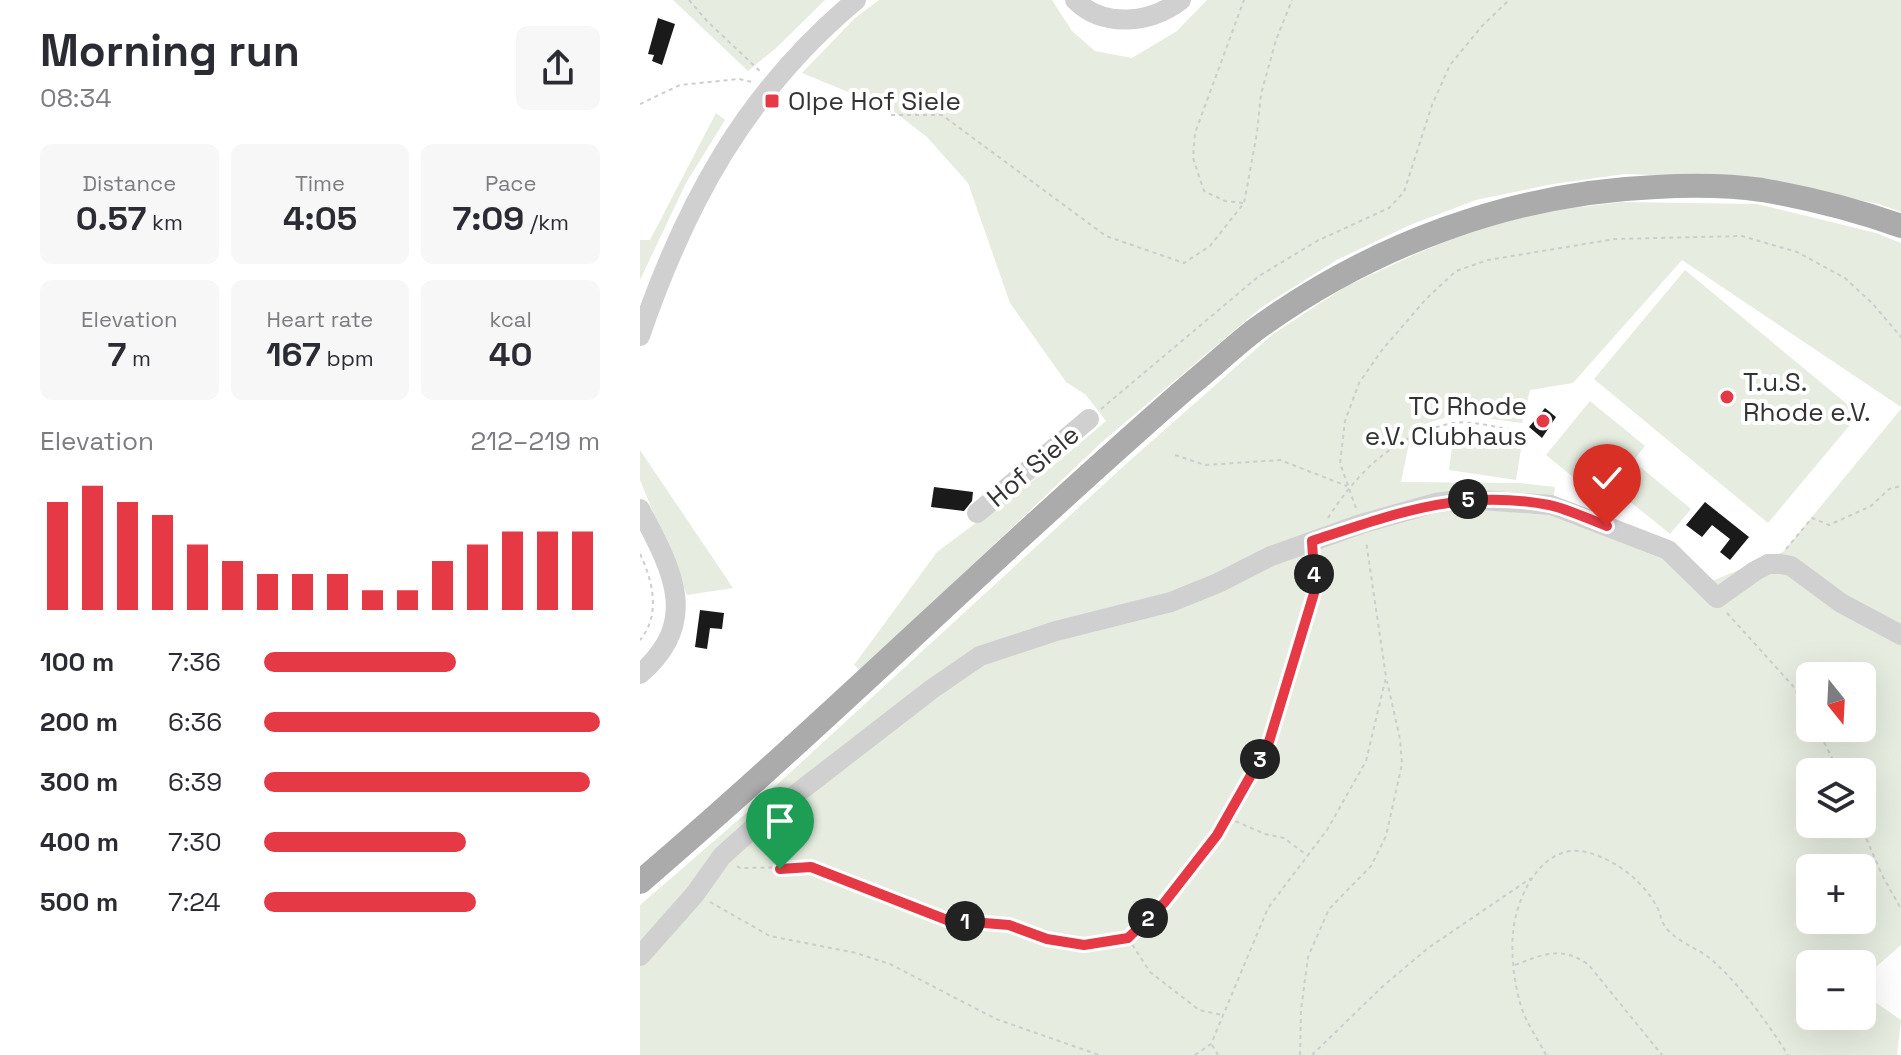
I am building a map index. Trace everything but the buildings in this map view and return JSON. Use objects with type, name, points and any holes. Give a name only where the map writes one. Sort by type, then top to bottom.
[{"type":"main road","points":[[640,882],[736,800],[1158,412],[1253,332],[1343,274],[1416,239],[1482,215],[1553,198],[1620,188],[1689,185],[1759,190],[1821,203],[1901,226]]},
{"type":"street","points":[[640,336],[707,179],[768,76],[856,0]]},
{"type":"street","points":[[1075,0],[1097,14],[1132,20],[1153,16],[1181,0]]},
{"type":"street","name":"Hof Siele","points":[[977,513],[1089,419]]},
{"type":"street","points":[[640,956],[695,894],[722,856],[760,822],[932,689],[980,656],[1056,631],[1171,602],[1271,556],[1361,524],[1435,503],[1467,499],[1551,505],[1668,550],[1717,598],[1768,564],[1791,566],[1841,603],[1901,635]]},
{"type":"street","points":[[640,509],[669,568],[676,596],[676,613],[673,629],[662,651],[640,674]]},
{"type":"path","points":[[640,104],[680,85],[739,79],[755,82],[768,76],[707,21],[689,0]]},
{"type":"path","points":[[1244,0],[1195,133],[1193,158],[1204,191],[1225,201],[1244,203]]},
{"type":"path","points":[[891,115],[942,115],[1106,236],[1184,263],[1210,246],[1244,203],[1261,94],[1276,40],[1292,0]]},
{"type":"path","points":[[1089,419],[1259,276],[1317,241],[1389,208],[1404,192],[1432,105],[1450,65],[1482,26],[1509,0]]},
{"type":"path","points":[[1300,1055],[1301,1010],[1308,957],[1329,909],[1371,866],[1386,836],[1402,764],[1368,551],[1340,463],[1345,421],[1359,383],[1382,350],[1426,299],[1456,271],[1488,260],[1551,247],[1615,239],[1742,236],[1797,252],[1845,278],[1901,337]]},
{"type":"path","points":[[722,856],[740,868],[811,867],[947,920],[1009,925],[1047,939],[1084,945],[1128,938],[1164,903],[1217,835],[1268,745],[1315,590],[1312,541],[1348,486],[1379,457],[1415,436],[1456,423],[1515,430]]},
{"type":"path","points":[[1175,455],[1205,465],[1280,460],[1348,486]]},
{"type":"path","points":[[1774,564],[1812,518],[1829,525],[1871,506],[1889,489],[1901,486]]},
{"type":"path","points":[[640,554],[653,602],[648,631],[640,640]]},
{"type":"path","points":[[1717,598],[1796,691]]},
{"type":"path","points":[[1195,1055],[1211,1044],[1268,908],[1327,830],[1366,761],[1386,677]]},
{"type":"path","points":[[1227,817],[1265,834],[1284,838],[1308,856]]},
{"type":"path","points":[[1866,838],[1901,909]]},
{"type":"path","points":[[1312,1055],[1382,987],[1428,948],[1532,878],[1549,859],[1563,852],[1585,852],[1624,870],[1642,886],[1658,908],[1664,927],[1709,958],[1735,983],[1788,1055]]},
{"type":"path","points":[[1532,878],[1522,898],[1513,932],[1514,965],[1521,1007],[1546,1055]]},
{"type":"path","points":[[695,894],[770,936],[856,953],[890,964],[996,1019],[1099,1055]]},
{"type":"path","points":[[1128,938],[1150,972],[1199,1010],[1223,1016]]},
{"type":"path","points":[[1514,965],[1552,951],[1577,957],[1588,964],[1662,1055]]},
{"type":"path","points":[[1211,1044],[1218,1055]]},
{"type":"shaded area","points":[[673,0],[825,0],[748,71]]},
{"type":"shaded area","points":[[879,0],[1052,0],[1072,31],[1095,51],[1132,58],[1177,31],[1207,0],[1901,0],[1901,212],[1879,204],[1756,179],[1625,174],[1553,184],[1476,200],[1410,225],[1337,260],[1262,307],[1102,442],[861,671],[854,665],[937,552],[1060,460],[1106,421],[1086,395],[1066,382],[1010,303],[968,183],[927,137],[892,110],[802,73],[855,18]]},
{"type":"shaded area","points":[[716,113],[725,120],[686,183],[640,280],[640,240],[650,240]]},
{"type":"shaded area","points":[[1622,202],[1757,204],[1876,233],[1901,243],[1901,407],[1682,260],[1573,383],[1530,390],[1522,423],[1457,414],[1412,428],[1401,482],[1520,483],[1555,487],[1551,512],[1665,554],[1697,587],[1783,552],[1901,409],[1901,945],[1876,967],[1876,950],[1796,950],[1796,1030],[1876,1030],[1876,1003],[1901,1020],[1897,1055],[640,1055],[640,905],[744,815],[1126,464],[1273,334],[1345,287],[1472,231],[1548,211]]},
{"type":"shaded area","name":"T.u.S. Rhode e.V.","points":[[1685,270],[1859,414],[1768,523],[1594,379]]},
{"type":"shaded area","points":[[1590,401],[1645,446],[1633,461],[1691,509],[1670,534],[1612,487],[1601,500],[1546,455]]},
{"type":"shaded area","points":[[1453,439],[1521,449],[1516,480],[1449,470]]},
{"type":"shaded area","points":[[640,450],[733,588],[687,595],[640,480]]},
{"type":"place","name":"Olpe Hof Siele","points":[[772,101]]},
{"type":"place","name":"T.u.S. Rhode e.V.","points":[[1727,397]]},
{"type":"place","name":"TC Rhode e.V. Clubhaus","points":[[1543,421]]},
{"type":"route","points":[[780,869],[811,867],[947,920],[1009,925],[1047,939],[1084,945],[1128,938],[1164,903],[1217,835],[1268,745],[1315,590],[1312,541],[1435,503],[1467,499],[1551,505],[1607,526]]}]
